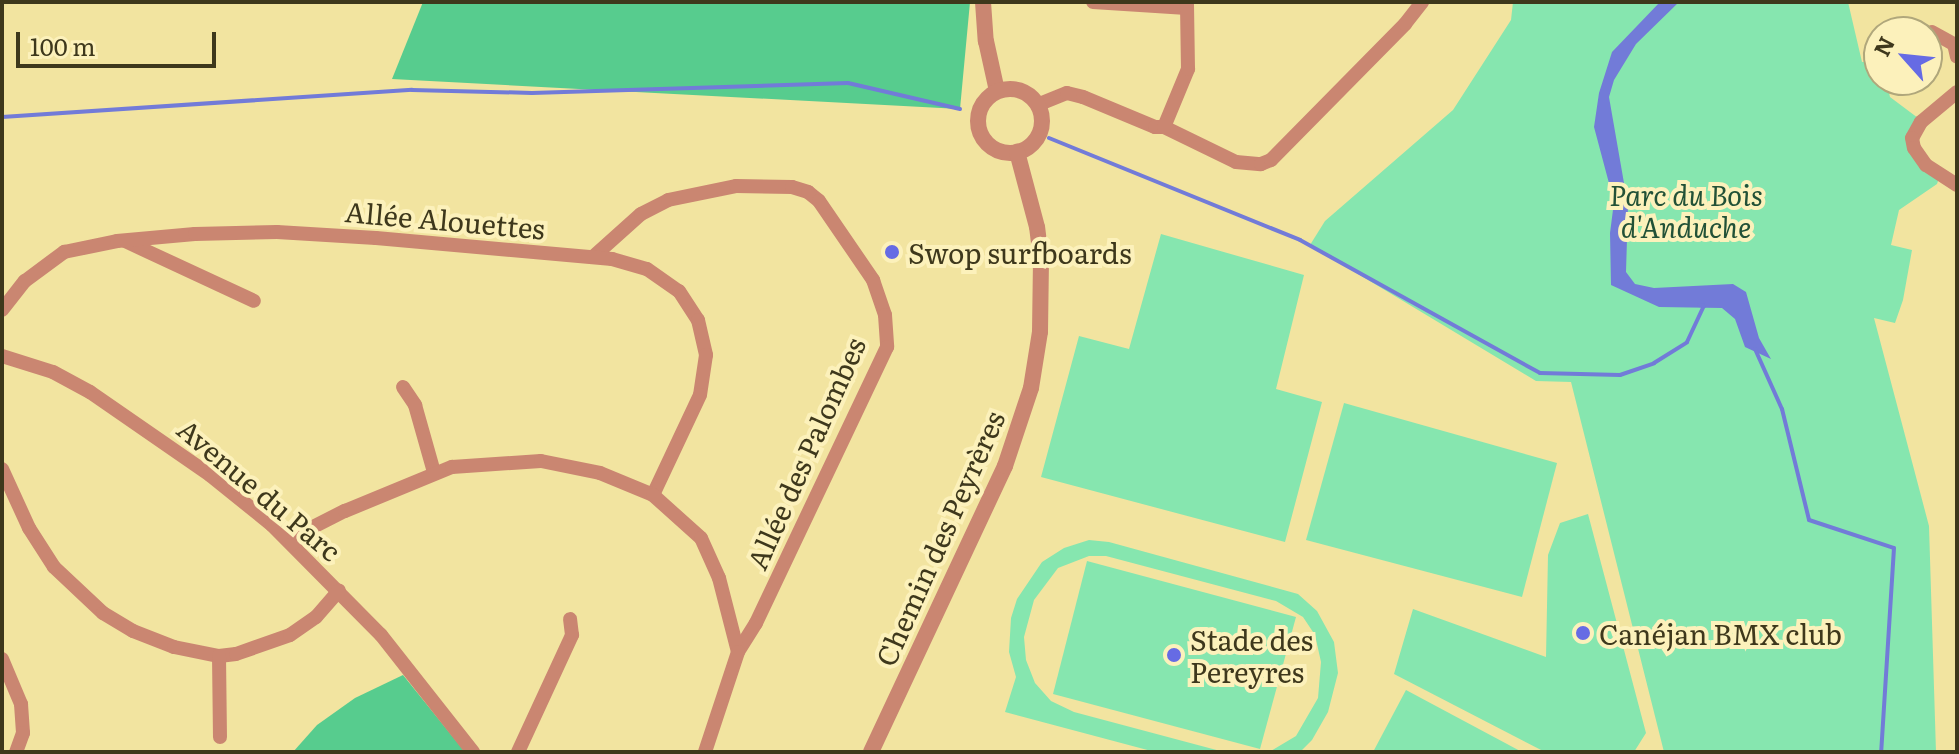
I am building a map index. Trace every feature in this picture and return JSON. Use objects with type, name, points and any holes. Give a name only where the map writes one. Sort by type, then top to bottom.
[{"type":"street","points":[[983,2],[986,41],[997,91]]},
{"type":"street","points":[[1093,2],[1187,5],[1188,69],[1164,127]]},
{"type":"street","points":[[1037,105],[1067,93],[1164,127],[1236,162],[1251,165],[1271,160],[1416,13],[1422,2]]},
{"type":"street","points":[[1943,38],[1954,44],[1957,57]]},
{"type":"street","points":[[997,91],[1024,92],[1037,105],[1041,114],[1039,133],[1026,148],[1017,152],[996,150],[987,143],[979,124],[981,105],[997,91]]},
{"type":"street","points":[[1957,92],[1921,122],[1912,138],[1914,148],[1926,165],[1957,185]]},
{"type":"street","name":"Chemin des Peyrères","points":[[871,752],[1005,466],[1031,388],[1040,332],[1041,259],[1037,227],[1017,152]]},
{"type":"street","name":"Allée des Palombes","points":[[593,257],[641,214],[668,200],[736,186],[792,187],[808,192],[819,201],[873,280],[885,315],[887,347],[756,623],[738,652],[705,752]]},
{"type":"street","name":"Allée Alouettes","points":[[2,310],[25,281],[64,252],[124,241],[195,234],[277,232],[593,257],[647,269],[679,291],[698,320],[706,355],[700,395],[653,495]]},
{"type":"street","points":[[124,241],[254,301]]},
{"type":"street","name":"Avenue du Parc","points":[[2,356],[53,372],[90,392],[210,475],[292,544],[381,635],[473,752]]},
{"type":"street","points":[[403,387],[415,405],[434,472]]},
{"type":"street","points":[[292,544],[311,528],[434,472],[497,461],[541,461],[600,473],[653,495],[701,538],[719,578],[738,652]]},
{"type":"street","points":[[2,469],[9,490],[44,552],[94,605],[133,631],[174,647],[219,656],[290,635],[316,617],[339,591]]},
{"type":"street","points":[[518,752],[572,635],[570,619]]},
{"type":"street","points":[[219,656],[220,737]]},
{"type":"street","points":[[2,659],[21,704],[23,733],[16,752]]},
{"type":"green space","points":[[423,2],[970,2],[960,109],[392,79]]},
{"type":"green space","name":"Parc du Bois d'Anduche","points":[[1513,2],[1848,2],[1863,62],[1863,96],[1890,96],[1918,118],[1912,138],[1940,175],[1937,184],[1899,210],[1891,245],[1912,250],[1903,300],[1895,323],[1874,318],[1929,526],[1936,752],[1664,752],[1571,382],[1536,381],[1310,245],[1325,221],[1453,110],[1511,20]]},
{"type":"green space","points":[[1161,234],[1304,275],[1276,389],[1322,402],[1285,542],[1041,477],[1079,336],[1129,349]]},
{"type":"green space","points":[[1344,403],[1557,463],[1522,597],[1306,540]]},
{"type":"green space","name":"Canéjan BMX club","points":[[1588,514],[1646,733],[1634,752],[1545,752],[1394,674],[1413,609],[1546,657],[1548,555],[1560,523]]},
{"type":"green space","points":[[1089,540],[1109,542],[1298,594],[1317,611],[1334,642],[1338,673],[1328,712],[1312,740],[1300,752],[1269,752],[1296,736],[1318,698],[1321,662],[1315,635],[1303,617],[1276,601],[1106,556],[1089,556],[1058,568],[1034,600],[1024,637],[1026,660],[1035,683],[1051,701],[1074,712],[1224,752],[1155,752],[1005,712],[1016,677],[1009,652],[1011,618],[1017,599],[1042,562],[1064,548]]},
{"type":"green space","name":"Stade des Pereyres","points":[[1087,561],[1296,617],[1260,749],[1053,694]]},
{"type":"green space","points":[[403,675],[465,752],[293,752],[317,725],[355,698]]},
{"type":"green space","points":[[1406,690],[1522,752],[1373,752]]},
{"type":"water","points":[[1660,2],[1679,2],[1636,44],[1614,80],[1609,97],[1628,206],[1626,272],[1635,284],[1654,288],[1733,284],[1746,292],[1759,338],[1771,359],[1745,347],[1735,319],[1722,308],[1659,307],[1611,285],[1610,233],[1614,202],[1594,127],[1599,93],[1612,52]]},
{"type":"waterway","points":[[2,117],[412,90],[532,93],[848,83],[960,109]]},
{"type":"waterway","points":[[1049,138],[1300,240],[1540,373],[1620,375],[1654,363],[1687,342],[1704,306],[1699,305]]},
{"type":"waterway","points":[[1755,349],[1782,409],[1809,520],[1894,548],[1881,752]]},
{"type":"place","name":"Swop surfboards","points":[[892,252]]},
{"type":"place","name":"Canéjan BMX club","points":[[1583,633]]},
{"type":"place","name":"Stade des Pereyres","points":[[1174,655]]}]
